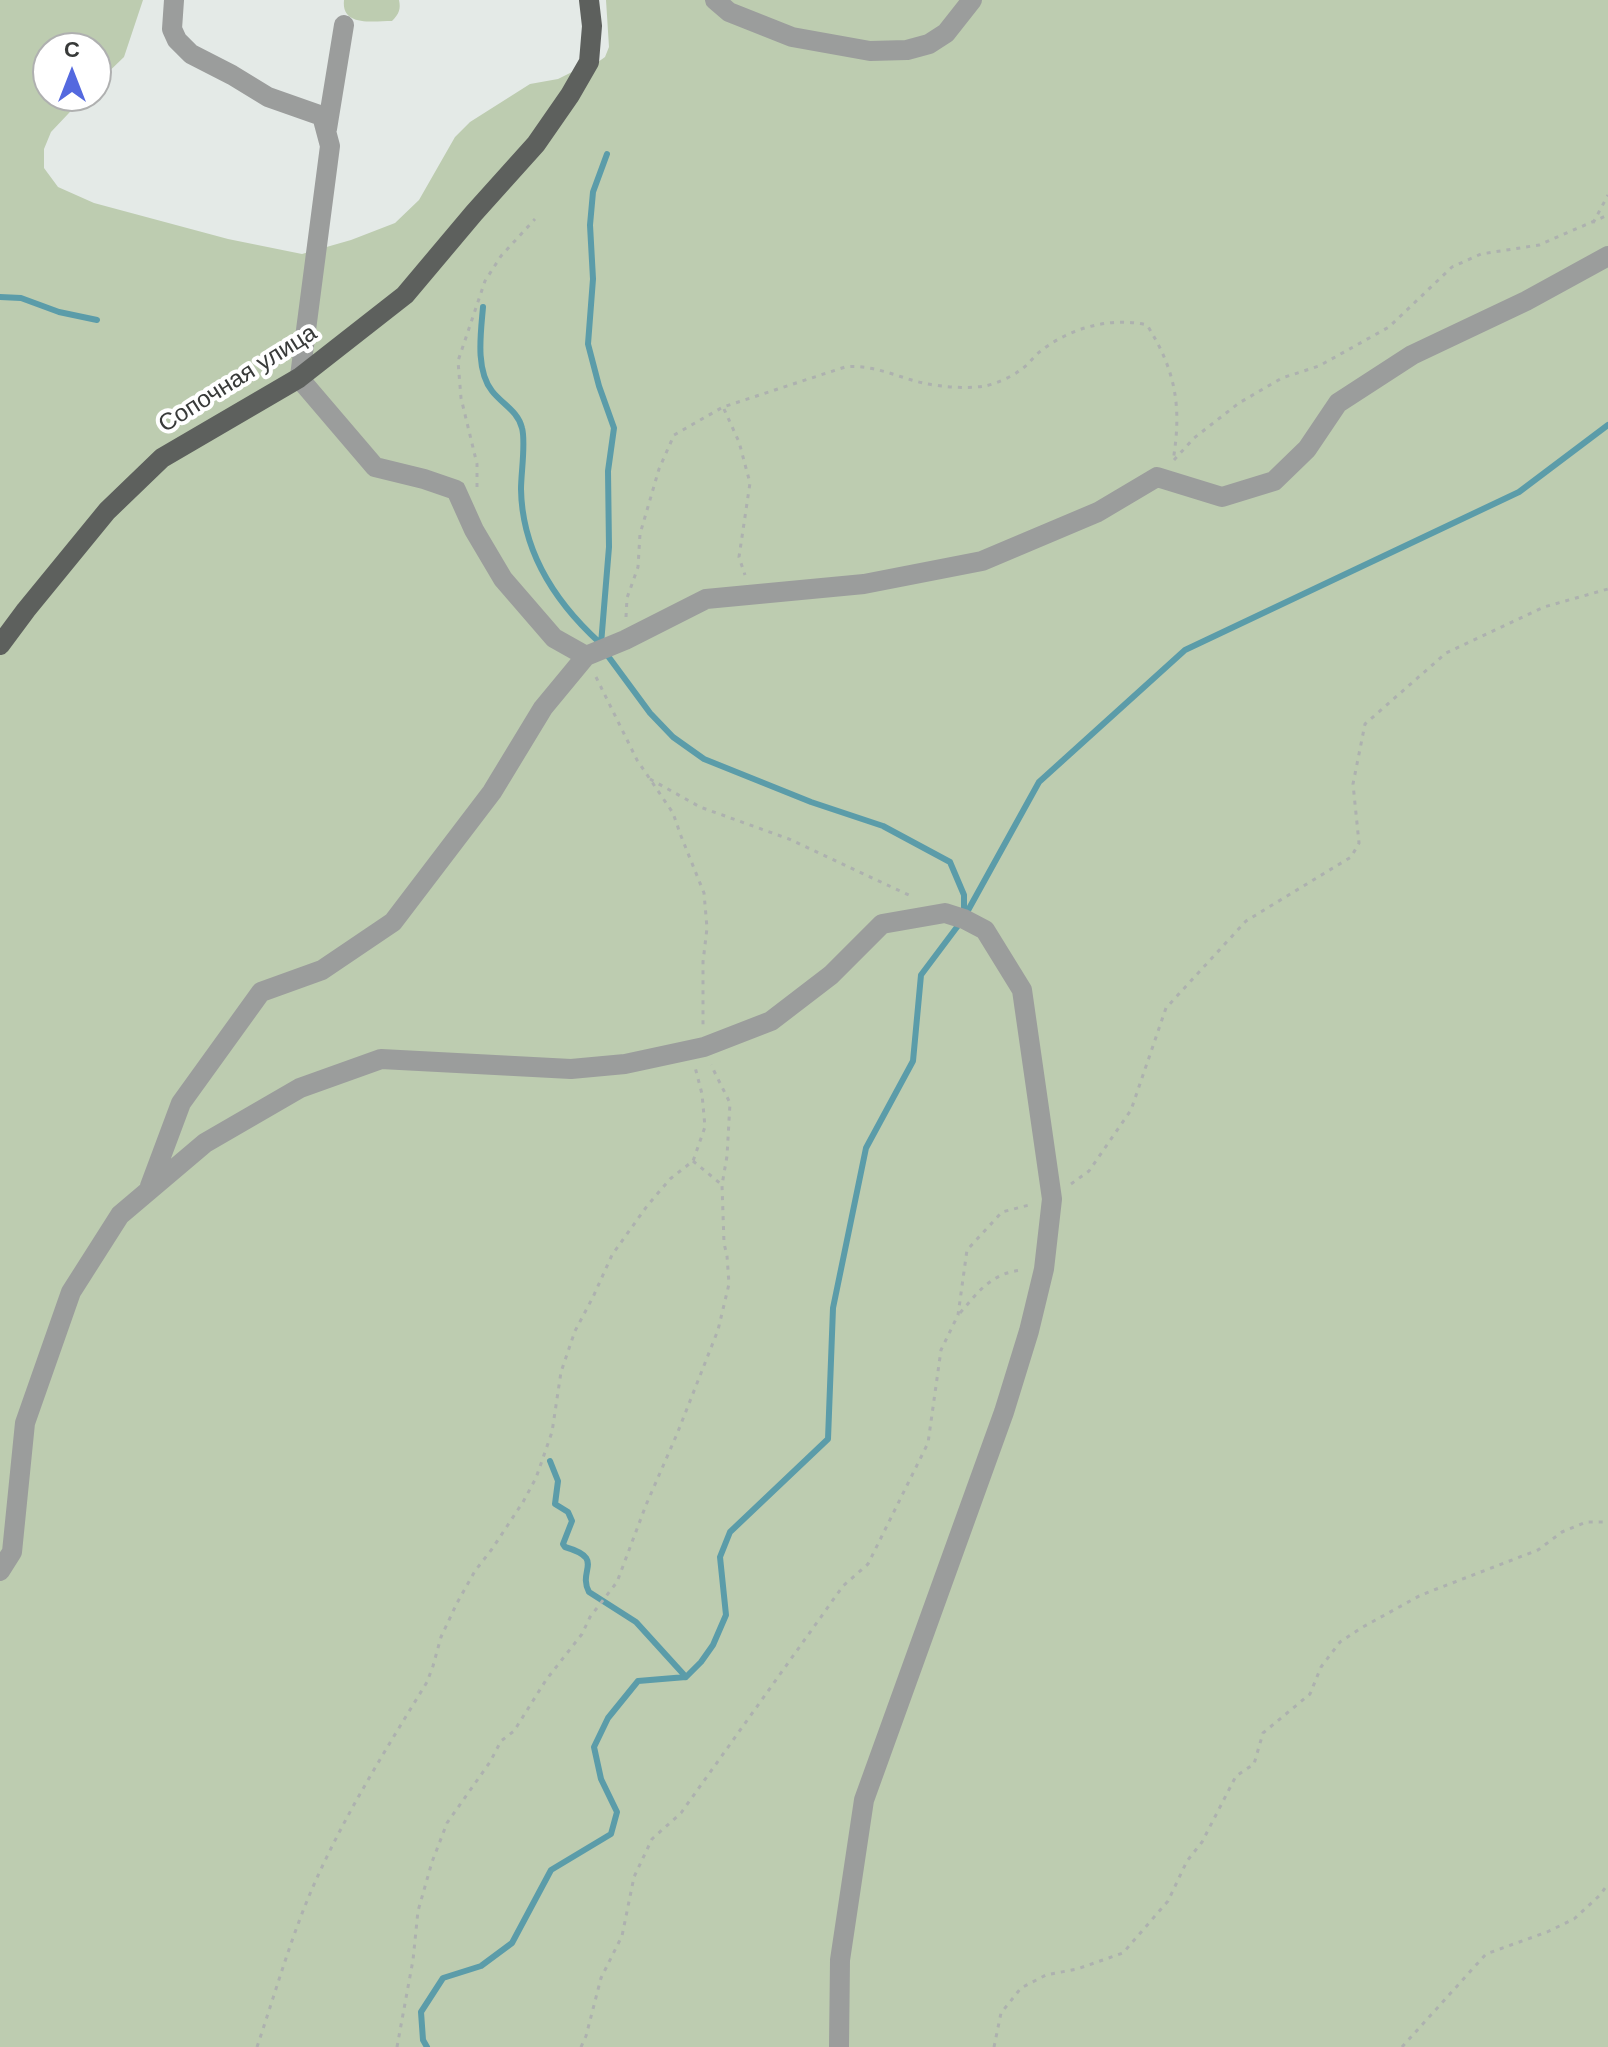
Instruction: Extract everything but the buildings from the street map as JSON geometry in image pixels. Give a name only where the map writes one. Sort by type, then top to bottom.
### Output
[{"type":"main road","name":"Сопочная улица","points":[[0,645],[107,511],[162,458],[300,377],[405,295],[536,144],[570,95],[589,62],[592,26],[589,0]]},
{"type":"street","points":[[174,0],[172,29],[177,40],[191,54],[268,97],[322,116],[327,129],[330,146],[300,377],[375,467],[456,490],[474,530],[503,579],[554,638],[586,656]]},
{"type":"street","points":[[715,0],[729,12],[792,37],[870,51],[907,50],[929,44],[946,33],[972,0]]},
{"type":"street","points":[[327,129],[344,25]]},
{"type":"street","points":[[148,1190],[181,1103],[261,992],[322,970],[393,922],[492,792],[543,708],[586,656],[706,599],[864,584],[982,561],[1098,512],[1157,477],[1222,497],[1274,481],[1307,449],[1338,403],[1412,355],[1526,301],[1608,256]]},
{"type":"street","points":[[0,1571],[12,1552],[25,1423],[71,1292],[120,1215],[205,1143],[300,1088],[381,1059],[571,1069],[625,1064],[697,1049],[771,1021],[831,975],[882,924],[945,913],[985,930],[1022,990],[1052,1199],[1044,1269],[1004,1412],[864,1800],[840,1960],[839,2047]]},
{"type":"path","points":[[1593,223],[1608,195]]},
{"type":"path","points":[[625,640],[627,598],[638,567],[640,534],[659,469],[674,435],[723,407],[845,367],[857,366],[924,383],[957,387],[988,386],[1020,371],[1039,352],[1066,335],[1103,323],[1132,321],[1147,325],[1162,349],[1177,398],[1178,432],[1173,461],[1194,438],[1239,403],[1282,378],[1319,366],[1389,327],[1452,267],[1481,254],[1539,245],[1608,215]]},
{"type":"path","points":[[477,493],[477,464],[461,398],[458,361],[485,281],[501,256],[535,219]]},
{"type":"path","points":[[723,407],[739,442],[750,483],[739,557],[751,594]]},
{"type":"path","points":[[257,2047],[316,1880],[369,1778],[427,1682],[441,1637],[457,1603],[536,1478],[552,1432],[561,1372],[575,1331],[612,1255],[670,1179],[693,1161],[705,1127],[697,1049],[707,928],[704,893],[673,813],[637,760],[586,656]]},
{"type":"path","points":[[650,778],[700,807],[789,839],[945,913]]},
{"type":"path","points":[[397,2047],[413,1960],[418,1911],[447,1823],[501,1741],[514,1731],[546,1680],[617,1582],[718,1330],[729,1284],[722,1185],[730,1103],[697,1049]]},
{"type":"path","points":[[693,1161],[722,1185]]},
{"type":"path","points":[[958,1315],[988,1281],[1015,1271],[1044,1269]]},
{"type":"path","points":[[994,2047],[1001,2013],[1021,1988],[1046,1975],[1077,1969],[1123,1953],[1168,1901],[1187,1861],[1202,1842],[1236,1776],[1254,1764],[1263,1733],[1310,1694],[1321,1667],[1340,1642],[1421,1595],[1538,1550],[1562,1532],[1586,1522],[1608,1522]]},
{"type":"path","points":[[1402,2047],[1486,1954],[1574,1919],[1608,1884]]},
{"type":"green space","points":[[0,0],[143,0],[124,57],[112,69],[112,32],[32,32],[32,112],[70,112],[51,132],[44,149],[44,168],[58,187],[94,203],[228,239],[302,254],[395,223],[419,200],[455,137],[470,122],[530,84],[558,79],[605,57],[609,47],[606,0],[1608,0],[1608,2047],[0,2047]]},
{"type":"green space","points":[[344,0],[399,0],[400,9],[392,21],[360,21],[348,15]]},
{"type":"waterway","points":[[601,644],[609,547],[608,471],[614,428],[588,344],[593,279],[590,225],[593,192],[607,154]]},
{"type":"waterway","points":[[0,297],[21,298],[59,312],[97,320]]},
{"type":"waterway","points":[[483,307],[480,350],[483,372],[492,391],[513,412],[522,428],[521,489],[527,534],[555,593],[600,643]]},
{"type":"waterway","points":[[966,914],[1039,782],[1185,650],[1519,492],[1608,425]]},
{"type":"waterway","points":[[605,652],[650,713],[673,737],[704,759],[811,802],[883,826],[950,862],[964,895],[964,913]]},
{"type":"waterway","points":[[427,2047],[423,2040],[421,2012],[443,1978],[481,1966],[512,1943],[551,1870],[611,1834],[617,1812],[601,1779],[594,1747],[608,1718],[638,1681],[686,1677],[701,1662],[713,1645],[726,1615],[720,1557],[730,1532],[828,1439],[833,1308],[866,1148],[913,1061],[921,975],[960,923]]},
{"type":"waterway","points":[[550,1461],[558,1481],[555,1504],[568,1512],[572,1521],[563,1544],[587,1561],[586,1584],[589,1592],[636,1622],[686,1677]]}]
